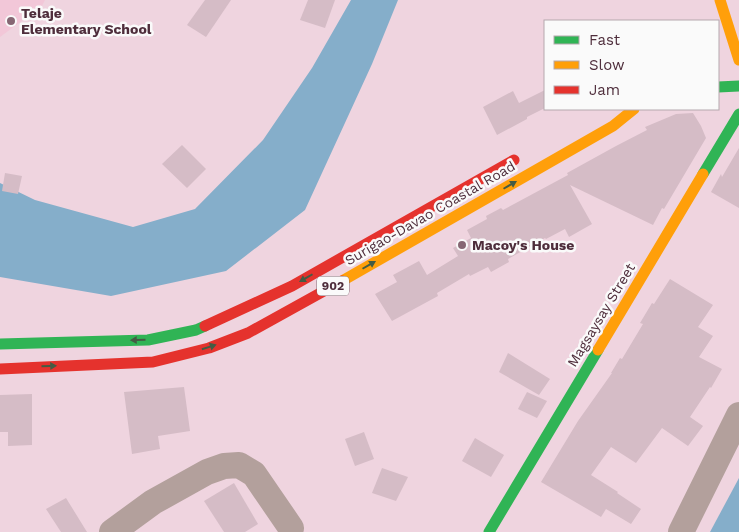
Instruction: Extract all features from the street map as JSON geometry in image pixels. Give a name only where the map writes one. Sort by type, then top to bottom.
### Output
[{"type":"main road","points":[[720,0],[739,60]]},
{"type":"main road","points":[[719,87],[739,86]]},
{"type":"main road","name":"Surigao-Davao Coastal Road","points":[[0,368],[152,362],[209,348],[248,333],[613,126],[623,120],[633,110]]},
{"type":"main road","name":"Magsaysay Street","points":[[489,532],[739,114]]},
{"type":"main road","name":"Surigao-Davao Coastal Road","points":[[0,344],[148,340],[196,330],[292,286],[523,156]]},
{"type":"main road","points":[[264,300],[273,320]]},
{"type":"street","points":[[681,532],[739,415]]},
{"type":"street","points":[[112,532],[153,502],[207,472],[224,466],[239,465],[254,474],[291,528]]},
{"type":"shaded area","name":"Telaje Elementary School","points":[[0,0],[45,0],[42,6],[0,37]]},
{"type":"water","points":[[351,0],[398,0],[372,64],[305,210],[226,271],[111,296],[0,277],[0,183],[35,200],[133,227],[195,209],[263,140],[312,68]]},
{"type":"water","points":[[739,478],[739,532],[710,532]]},
{"type":"building","points":[[205,0],[231,0],[206,37],[187,25]]},
{"type":"building","points":[[308,0],[335,0],[325,28],[300,20]]},
{"type":"building","points":[[544,90],[544,108],[497,135],[483,107],[513,91],[519,103]]},
{"type":"building","points":[[693,113],[706,138],[653,225],[570,185],[592,224],[569,237],[565,229],[508,259],[509,262],[491,272],[488,267],[470,276],[469,274],[437,293],[438,296],[392,321],[375,294],[397,282],[393,275],[419,261],[427,275],[458,256],[453,248],[471,238],[467,230],[487,219],[486,216],[501,208],[503,210],[568,175],[567,173],[647,130],[645,127],[676,114]]},
{"type":"building","points":[[182,145],[206,169],[187,188],[162,164]]},
{"type":"building","points":[[739,148],[739,208],[711,192]]},
{"type":"building","points":[[5,173],[22,176],[18,194],[2,191]]},
{"type":"building","points":[[670,279],[713,305],[698,327],[713,336],[699,357],[722,369],[690,417],[703,426],[688,446],[662,428],[636,463],[611,447],[591,475],[641,509],[631,524],[606,509],[601,517],[541,482],[578,421],[612,373],[620,358],[622,359],[643,324],[640,323],[652,303],[654,304]]},
{"type":"building","points":[[508,353],[550,379],[539,395],[499,372]]},
{"type":"building","points":[[184,387],[190,431],[158,436],[160,449],[132,454],[124,392]]},
{"type":"building","points":[[527,392],[547,401],[537,418],[518,409]]},
{"type":"building","points":[[32,394],[32,445],[8,446],[8,432],[0,432],[0,395]]},
{"type":"building","points":[[364,432],[374,459],[355,466],[345,439]]},
{"type":"building","points":[[475,438],[504,455],[491,477],[462,461]]},
{"type":"building","points":[[382,468],[408,477],[396,501],[372,493]]},
{"type":"building","points":[[234,483],[258,524],[245,532],[224,532],[204,501]]},
{"type":"building","points":[[66,498],[87,532],[61,532],[46,509]]},
{"type":"traffic: fast","points":[[719,87],[739,86]]},
{"type":"traffic: fast","points":[[703,174],[739,114]]},
{"type":"traffic: fast","points":[[0,344],[148,340],[196,330],[205,326]]},
{"type":"traffic: fast","points":[[489,532],[598,350]]},
{"type":"traffic: slow","points":[[720,0],[739,60]]},
{"type":"traffic: slow","points":[[342,281],[613,126],[633,110]]},
{"type":"traffic: slow","points":[[598,350],[703,174]]},
{"type":"traffic: jam","points":[[205,326],[292,286],[514,160]]},
{"type":"traffic: jam","points":[[0,369],[153,362],[209,348],[248,333],[342,281]]},
{"type":"place","name":"Telaje Elementary School","points":[[11,21]]},
{"type":"place","name":"Macoy's House","points":[[462,245]]}]
